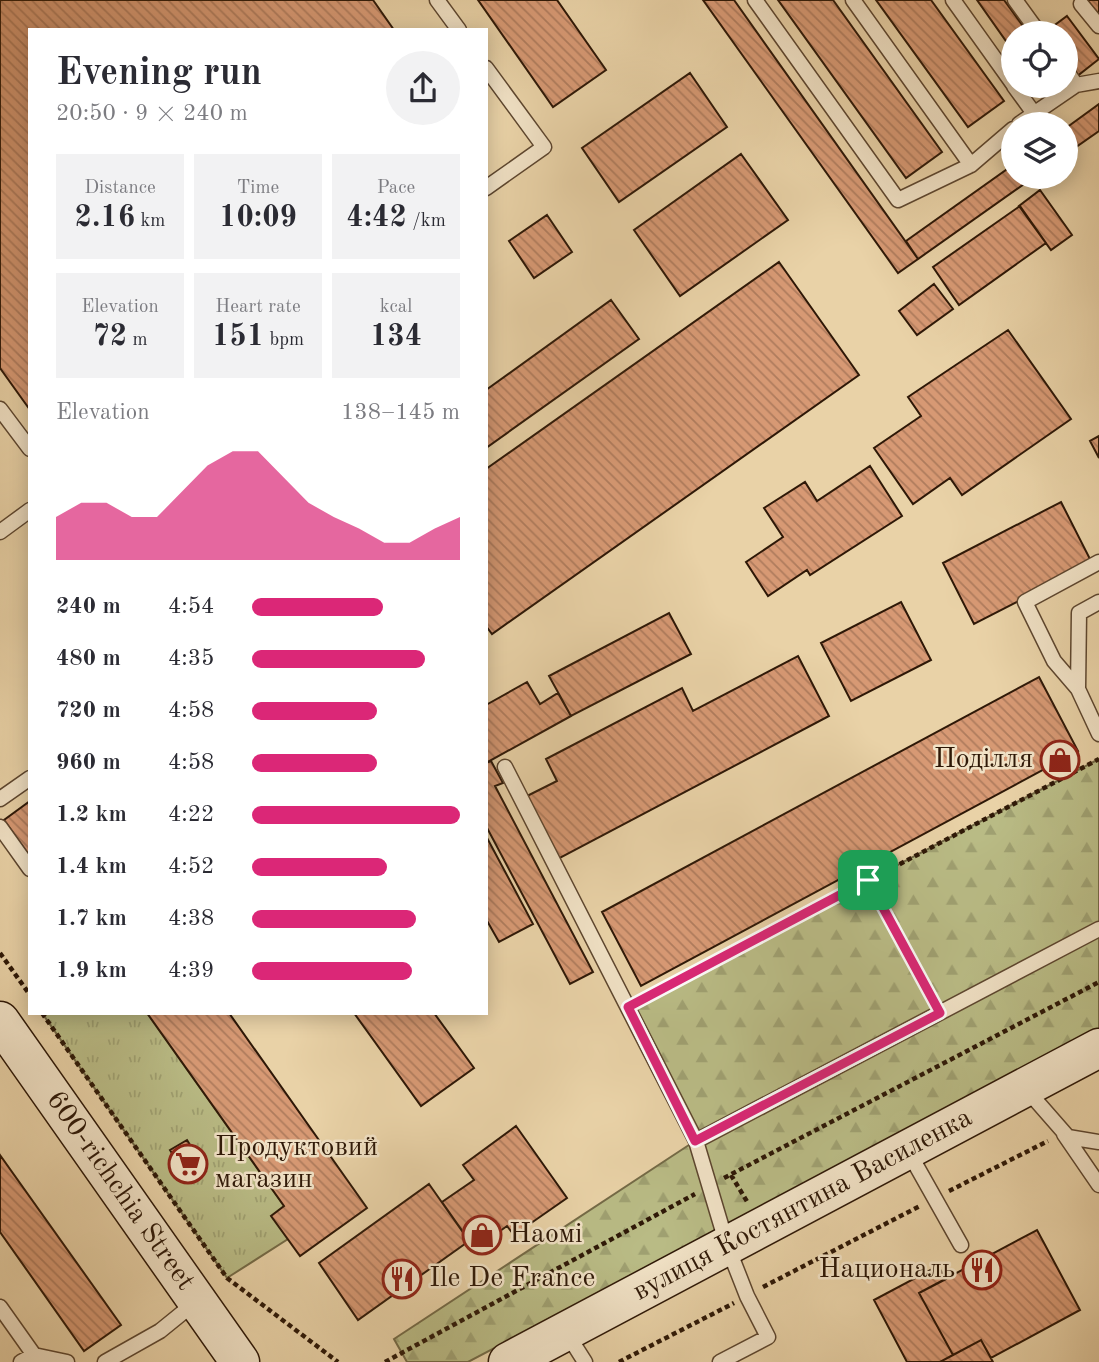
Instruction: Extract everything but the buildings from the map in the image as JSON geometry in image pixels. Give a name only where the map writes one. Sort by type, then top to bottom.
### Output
[{"type":"street","name":"600-richchia Street","points":[[0,1021],[240,1362]]},
{"type":"street","name":"вулиця Костянтина Василенка","points":[[508,1362],[575,1346],[727,1245],[1099,1048]]},
{"type":"lane","points":[[437,0],[458,28]]},
{"type":"lane","points":[[755,0],[898,200],[971,165],[1001,139]]},
{"type":"lane","points":[[853,0],[971,165]]},
{"type":"lane","points":[[953,0],[1001,67]]},
{"type":"lane","points":[[1015,0],[1030,21]]},
{"type":"lane","points":[[1081,4],[1099,26]]},
{"type":"lane","points":[[488,71],[544,147],[488,187]]},
{"type":"lane","points":[[1078,85],[1099,82]]},
{"type":"lane","points":[[1023,98],[1033,112],[1055,98]]},
{"type":"lane","points":[[0,409],[28,446]]},
{"type":"lane","points":[[0,532],[28,511]]},
{"type":"lane","points":[[1099,562],[1025,602],[1054,661],[1078,689],[1099,734]]},
{"type":"lane","points":[[1078,689],[1079,612],[1099,602]]},
{"type":"lane","points":[[505,766],[695,1141],[727,1245],[747,1296],[768,1337],[720,1362]]},
{"type":"lane","points":[[0,799],[28,779]]},
{"type":"lane","points":[[0,827],[28,866]]},
{"type":"lane","points":[[695,1141],[1099,929]]},
{"type":"lane","points":[[1025,1088],[1063,1133],[1099,1185]]},
{"type":"lane","points":[[1063,1133],[1068,1137],[1099,1142]]},
{"type":"lane","points":[[908,1150],[961,1245]]},
{"type":"lane","points":[[105,1362],[160,1331],[198,1300]]},
{"type":"lane","points":[[0,1307],[28,1358],[68,1362]]},
{"type":"path","points":[[628,1007],[1099,759]]},
{"type":"path","points":[[868,880],[940,1013]]},
{"type":"path","points":[[0,953],[28,992]]},
{"type":"path","points":[[385,1362],[709,1186],[1099,982]]},
{"type":"path","points":[[43,1015],[227,1278],[338,1362]]},
{"type":"path","points":[[732,1175],[754,1213]]},
{"type":"path","points":[[619,1362],[789,1272]]},
{"type":"green space","points":[[1099,759],[1099,1030],[468,1362],[407,1362],[394,1339],[695,1141],[628,1007]]},
{"type":"green space","points":[[43,1015],[148,1015],[284,1206],[288,1239],[227,1278]]},
{"type":"place","name":"Поділля","points":[[1060,760]]},
{"type":"place","name":"Продуктовий магазин","points":[[188,1164]]},
{"type":"place","name":"Наомі","points":[[482,1235]]},
{"type":"place","name":"Националь","points":[[982,1270]]},
{"type":"place","name":"Ile De France","points":[[402,1279]]},
{"type":"route","points":[[868,880],[940,1013],[695,1141],[628,1007],[868,880]]}]
